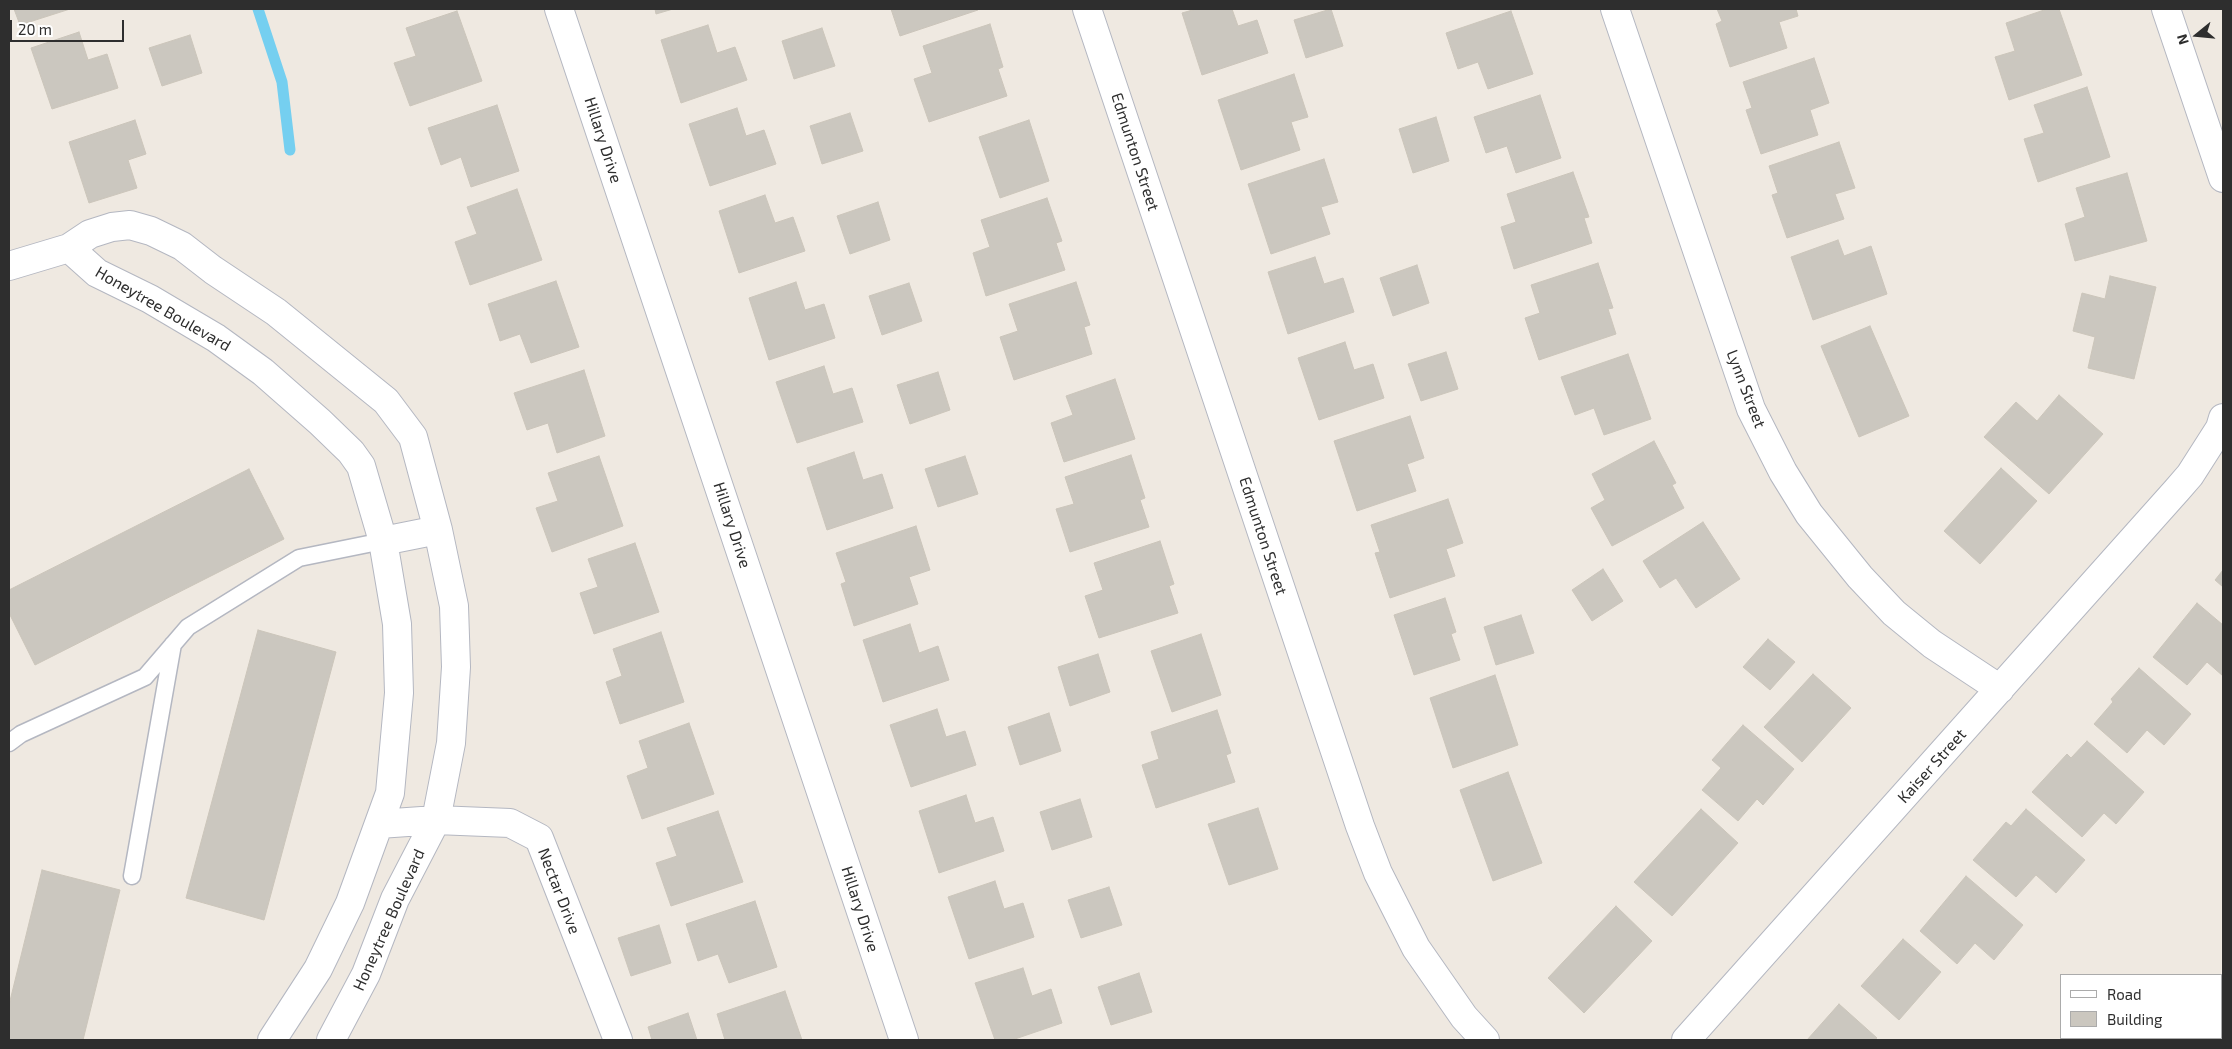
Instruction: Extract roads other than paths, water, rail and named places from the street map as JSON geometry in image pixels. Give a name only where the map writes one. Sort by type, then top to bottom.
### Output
[{"type":"street","name":"Hillary Drive","points":[[559,9],[904,1040]]},
{"type":"street","name":"Edmunton Street","points":[[1088,9],[1363,834],[1378,873],[1416,948],[1464,1017],[1485,1040]]},
{"type":"street","name":"Lynn Street","points":[[1615,9],[1751,409],[1783,472],[1809,514],[1854,570],[1894,612],[1932,644],[2000,689]]},
{"type":"street","points":[[2166,9],[2223,178]]},
{"type":"street","name":"Honeytree Boulevard","points":[[272,1040],[318,969],[350,903],[390,793],[399,693],[397,624],[383,541],[361,466],[351,452],[320,422],[263,372],[216,338],[150,299],[97,273],[69,248],[90,234],[112,227],[130,225],[151,231],[182,246],[213,270],[276,312],[386,401],[413,437],[438,530],[454,606],[456,667],[451,743],[436,820],[395,898],[366,974],[331,1040]]},
{"type":"street","points":[[9,266],[69,248]]},
{"type":"street","name":"Kaiser Street","points":[[1686,1040],[2190,475],[2220,428],[2223,418]]},
{"type":"street","points":[[383,541],[438,530]]},
{"type":"street","name":"Nectar Drive","points":[[379,824],[436,820],[510,823],[538,838],[618,1040]]},
{"type":"lane","points":[[9,742],[21,734],[146,677],[188,627],[299,558],[383,541]]},
{"type":"lane","points":[[132,876],[173,644]]},
{"type":"waterway","points":[[258,9],[282,82],[290,150]]}]
